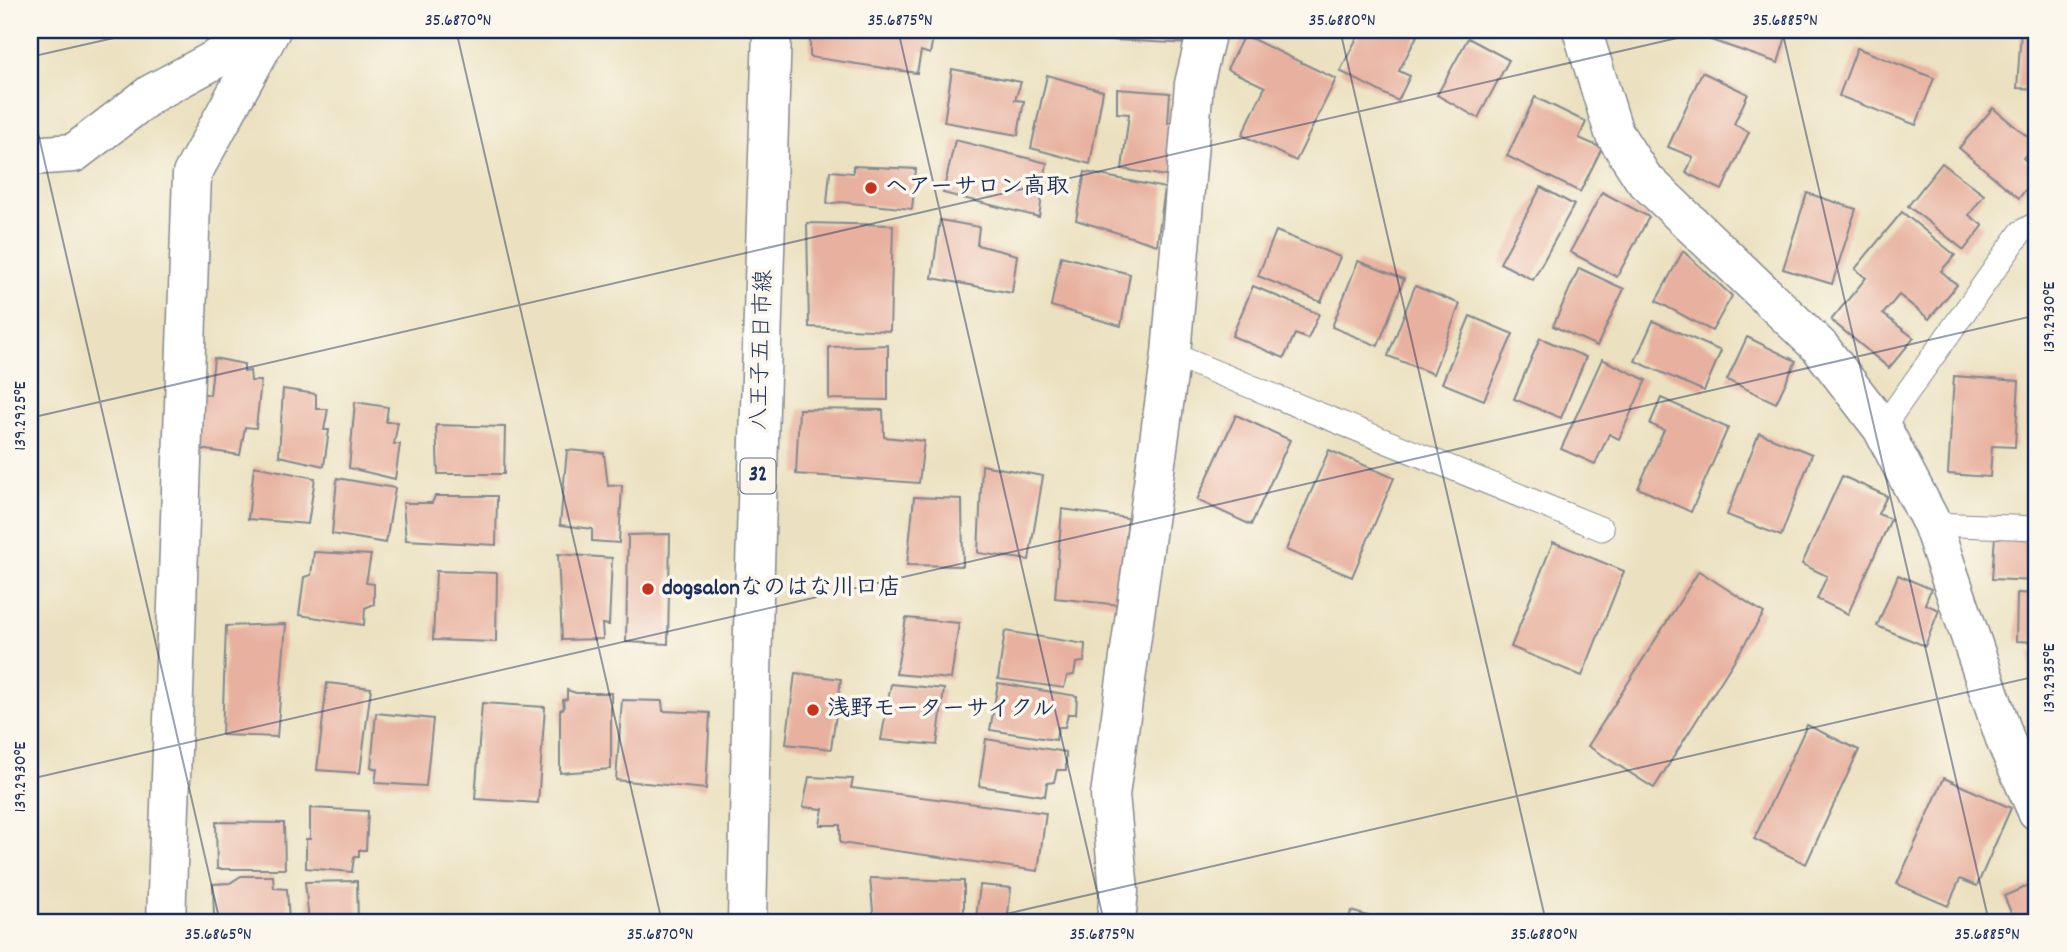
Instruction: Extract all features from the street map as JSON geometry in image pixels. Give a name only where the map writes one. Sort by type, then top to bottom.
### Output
[{"type":"street","points":[[30,156],[74,153],[151,94],[270,30]]},
{"type":"street","points":[[166,922],[192,174],[270,30]]},
{"type":"street","name":"八王子五日市線","points":[[747,922],[753,629],[772,30]]},
{"type":"street","points":[[1116,922],[1119,891],[1110,796],[1171,354],[1194,84],[1207,30]]},
{"type":"street","points":[[1582,30],[1614,133],[1643,178],[1821,347],[1882,428],[1932,524],[2006,742],[2037,811]]},
{"type":"lane","points":[[1882,428],[2021,232],[2037,223]]},
{"type":"lane","points":[[1171,354],[1602,529]]},
{"type":"lane","points":[[1932,524],[2037,528]]},
{"type":"building","points":[[810,30],[934,32],[930,54],[921,51],[917,73],[810,57]]},
{"type":"building","points":[[1111,30],[1193,30],[1193,44],[1113,40]]},
{"type":"building","points":[[1361,30],[1420,30],[1399,71],[1410,76],[1398,101],[1340,71]]},
{"type":"building","points":[[1714,30],[1788,30],[1778,63],[1711,40]]},
{"type":"building","points":[[2021,30],[2037,30],[2037,89],[2017,88]]},
{"type":"building","points":[[1244,35],[1336,79],[1296,161],[1242,135],[1265,87],[1227,69]]},
{"type":"building","points":[[1468,38],[1509,60],[1478,118],[1437,95]]},
{"type":"building","points":[[1857,48],[1934,78],[1916,125],[1839,96]]},
{"type":"building","points":[[952,69],[1021,82],[1015,100],[1024,101],[1018,135],[944,122]]},
{"type":"building","points":[[1702,72],[1748,94],[1734,124],[1749,132],[1722,190],[1686,173],[1693,157],[1668,147]]},
{"type":"building","points":[[1047,75],[1103,91],[1090,164],[1031,148]]},
{"type":"building","points":[[1117,89],[1170,93],[1168,123],[1178,120],[1172,177],[1122,169],[1129,114],[1117,113]]},
{"type":"building","points":[[1535,97],[1586,122],[1579,138],[1602,148],[1580,192],[1507,156]]},
{"type":"building","points":[[1993,108],[2035,143],[2023,158],[2037,171],[2037,175],[2019,198],[1959,148]]},
{"type":"building","points":[[955,140],[1047,163],[1039,217],[943,193]]},
{"type":"building","points":[[1942,163],[1984,195],[1969,215],[1983,226],[1964,250],[1908,206]]},
{"type":"building","name":"ヘアーサロン高取","points":[[853,166],[916,169],[912,209],[840,202],[827,204],[830,171],[853,173]]},
{"type":"building","points":[[1085,172],[1165,188],[1157,245],[1076,220]]},
{"type":"building","points":[[1541,187],[1574,205],[1533,280],[1500,263]]},
{"type":"building","points":[[1602,192],[1649,217],[1617,277],[1570,252]]},
{"type":"building","points":[[1807,193],[1856,209],[1832,284],[1783,269]]},
{"type":"building","points":[[1902,212],[1955,255],[1941,271],[1957,285],[1929,319],[1899,295],[1883,314],[1914,338],[1889,368],[1831,320],[1866,278],[1855,269]]},
{"type":"building","points":[[940,220],[979,227],[977,245],[1017,255],[1012,293],[932,278]]},
{"type":"building","points":[[807,223],[893,225],[890,331],[809,327]]},
{"type":"building","points":[[1276,231],[1340,257],[1321,302],[1258,276]]},
{"type":"building","points":[[1683,251],[1732,296],[1712,331],[1656,301]]},
{"type":"building","points":[[1061,256],[1130,274],[1121,326],[1051,306]]},
{"type":"building","points":[[1358,261],[1404,279],[1378,346],[1332,327]]},
{"type":"building","points":[[1579,268],[1624,289],[1597,346],[1553,326]]},
{"type":"building","points":[[1253,286],[1319,314],[1308,339],[1295,334],[1284,358],[1232,336]]},
{"type":"building","points":[[1415,286],[1460,304],[1433,374],[1388,356]]},
{"type":"building","points":[[1470,316],[1513,334],[1484,400],[1442,383]]},
{"type":"building","points":[[1653,321],[1721,351],[1704,391],[1635,361]]},
{"type":"building","points":[[1747,337],[1796,361],[1776,403],[1727,380]]},
{"type":"building","points":[[1540,338],[1586,357],[1561,418],[1514,399]]},
{"type":"building","points":[[888,345],[888,400],[829,399],[829,347]]},
{"type":"building","points":[[214,358],[244,364],[244,372],[250,371],[251,381],[261,381],[256,428],[245,427],[240,455],[192,448],[202,393],[210,395]]},
{"type":"building","points":[[1602,359],[1646,380],[1619,439],[1609,434],[1595,464],[1561,449]]},
{"type":"building","points":[[1954,376],[2019,381],[2015,447],[1992,446],[1990,477],[1948,474]]},
{"type":"building","points":[[283,389],[316,394],[316,409],[328,409],[324,430],[329,430],[324,466],[279,456]]},
{"type":"building","points":[[1661,398],[1728,428],[1691,512],[1638,488],[1664,430],[1650,424]]},
{"type":"building","points":[[355,402],[388,407],[386,422],[398,422],[394,444],[400,444],[395,479],[349,468]]},
{"type":"building","points":[[799,409],[883,410],[884,437],[924,441],[919,483],[796,474]]},
{"type":"building","points":[[1236,415],[1290,440],[1251,525],[1197,500]]},
{"type":"building","points":[[436,425],[505,427],[504,474],[438,474]]},
{"type":"building","points":[[1759,433],[1812,454],[1781,536],[1727,515]]},
{"type":"building","points":[[567,450],[604,453],[608,486],[622,485],[619,543],[592,541],[592,529],[560,525]]},
{"type":"building","points":[[1329,450],[1394,478],[1352,577],[1286,550]]},
{"type":"building","points":[[982,465],[1043,476],[1029,560],[978,553]]},
{"type":"building","points":[[254,466],[315,478],[308,524],[248,519]]},
{"type":"building","points":[[1842,476],[1887,496],[1878,514],[1891,519],[1848,614],[1817,599],[1827,576],[1802,564]]},
{"type":"building","points":[[337,478],[395,488],[386,543],[332,534]]},
{"type":"building","points":[[435,496],[497,496],[496,545],[406,540],[403,503],[432,503]]},
{"type":"building","points":[[914,497],[962,499],[963,566],[907,565]]},
{"type":"building","points":[[1062,509],[1128,518],[1120,605],[1055,598]]},
{"type":"building","name":"dogsalonなのはな川口店","points":[[670,534],[668,644],[626,642],[628,535]]},
{"type":"building","points":[[1995,535],[2037,538],[2037,581],[1992,579]]},
{"type":"building","points":[[1553,542],[1624,571],[1582,676],[1511,647]]},
{"type":"building","points":[[314,552],[371,555],[366,583],[374,584],[374,604],[365,608],[364,625],[299,615],[304,577],[311,575]]},
{"type":"building","points":[[558,554],[612,558],[609,625],[602,624],[603,639],[562,640]]},
{"type":"building","points":[[436,571],[497,573],[496,642],[433,640]]},
{"type":"building","points":[[1699,571],[1764,613],[1654,788],[1588,746]]},
{"type":"building","points":[[1898,575],[1931,589],[1925,604],[1939,610],[1925,646],[1877,626]]},
{"type":"building","points":[[2017,593],[2037,594],[2037,642],[2016,641]]},
{"type":"building","points":[[906,618],[959,623],[951,679],[896,674]]},
{"type":"building","points":[[286,624],[277,737],[222,735],[226,626]]},
{"type":"building","points":[[1005,631],[1085,644],[1084,662],[1076,663],[1074,675],[1067,676],[1064,688],[998,679]]},
{"type":"building","points":[[2030,652],[2037,652],[2037,718],[2031,718]]},
{"type":"building","points":[[795,673],[841,679],[831,749],[786,744]]},
{"type":"building","points":[[327,683],[371,688],[360,773],[317,770]]},
{"type":"building","points":[[998,683],[1077,696],[1076,714],[1068,714],[1065,727],[1058,727],[1056,740],[990,730]]},
{"type":"building","points":[[891,684],[944,689],[937,745],[881,740]]},
{"type":"building","points":[[567,690],[576,693],[611,693],[611,769],[560,773],[560,710],[564,708],[563,700],[567,699]]},
{"type":"building","points":[[622,700],[662,701],[663,711],[710,713],[706,789],[616,780]]},
{"type":"building","points":[[482,703],[545,707],[538,803],[475,799]]},
{"type":"building","points":[[376,713],[433,719],[426,786],[375,783],[377,769],[371,767]]},
{"type":"building","points":[[1807,725],[1859,750],[1806,864],[1754,839]]},
{"type":"building","points":[[986,739],[1066,752],[1066,770],[1057,770],[1054,782],[1047,783],[1045,796],[979,786]]},
{"type":"building","points":[[809,777],[853,779],[851,788],[1046,813],[1038,871],[840,843],[840,825],[820,825],[823,809],[803,807]]},
{"type":"building","points":[[1944,778],[2011,808],[1977,886],[1960,879],[1948,906],[1897,884]]},
{"type":"building","points":[[310,808],[368,811],[366,850],[359,850],[359,857],[354,857],[352,872],[306,868]]},
{"type":"building","points":[[216,822],[284,823],[285,869],[217,869]]},
{"type":"building","points":[[241,876],[273,876],[274,888],[287,889],[289,922],[241,922],[240,918],[214,917],[213,884],[230,883]]},
{"type":"building","points":[[870,878],[964,881],[964,922],[874,922]]},
{"type":"building","points":[[357,881],[358,922],[309,922],[305,882]]},
{"type":"building","points":[[2037,882],[2037,922],[2015,922],[2004,896]]},
{"type":"building","points":[[980,885],[1011,888],[1007,922],[985,922],[976,919]]},
{"type":"building","points":[[1351,911],[1387,922],[1348,922]]},
{"type":"place","name":"ヘアーサロン高取","points":[[871,188]]},
{"type":"place","name":"dogsalonなのはな川口店","points":[[648,589]]},
{"type":"place","name":"浅野モーターサイクル","points":[[813,710]]}]
